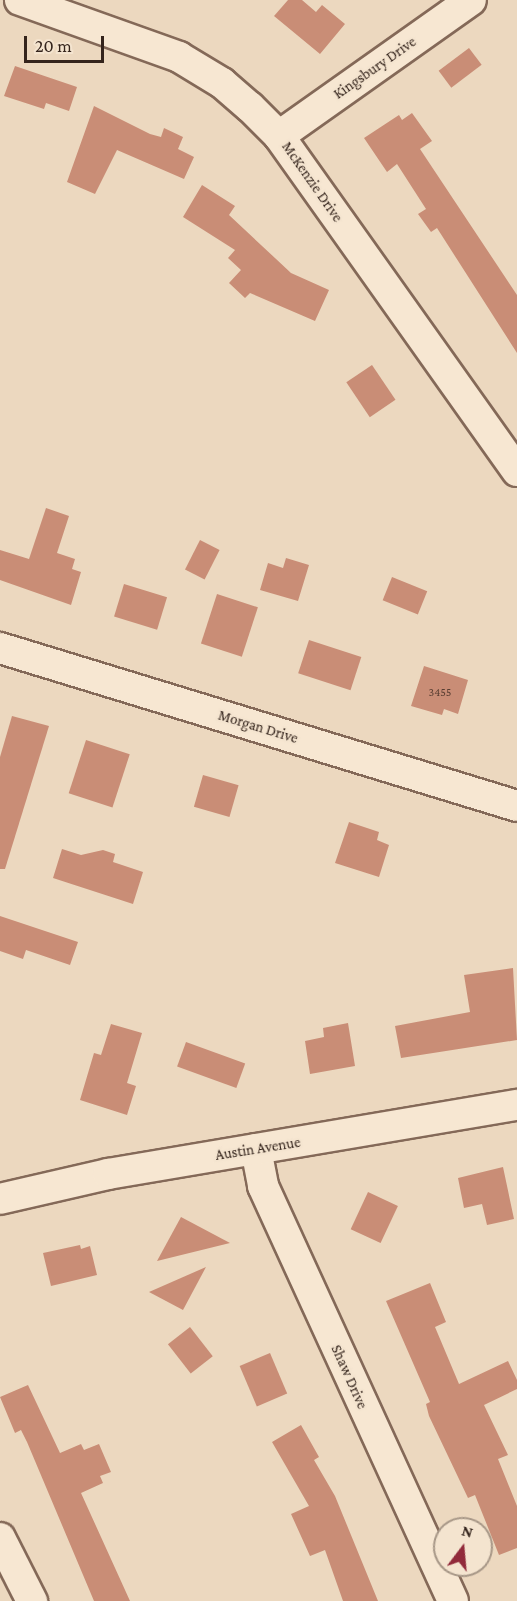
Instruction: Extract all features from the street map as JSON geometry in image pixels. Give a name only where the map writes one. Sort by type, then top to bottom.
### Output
[{"type":"street","name":"McKenzie Drive","points":[[20,0],[179,57],[222,83],[279,136],[517,471]]},
{"type":"street","name":"Kingsbury Drive","points":[[279,136],[471,0]]},
{"type":"street","name":"Morgan Drive","points":[[0,648],[517,806]]},
{"type":"street","name":"Austin Avenue","points":[[0,1199],[108,1174],[517,1105]]},
{"type":"street","name":"Shaw Drive","points":[[256,1149],[263,1186],[453,1601]]},
{"type":"street","points":[[0,1538],[32,1601]]},
{"type":"building","points":[[288,0],[302,0],[316,12],[322,5],[345,24],[320,54],[274,16]]},
{"type":"building","points":[[469,48],[482,65],[451,88],[439,71]]},
{"type":"building","points":[[15,66],[77,87],[69,111],[46,103],[44,109],[4,96]]},
{"type":"building","points":[[94,106],[150,134],[161,137],[164,128],[183,137],[178,149],[194,157],[184,179],[117,150],[95,194],[67,182]]},
{"type":"building","points":[[412,113],[432,141],[420,149],[517,295],[517,353],[437,228],[431,232],[418,214],[426,209],[397,164],[387,172],[364,138],[399,115],[402,120]]},
{"type":"building","points":[[202,185],[235,206],[229,215],[291,273],[329,290],[315,321],[250,293],[245,298],[229,283],[241,270],[228,258],[235,250],[183,217]]},
{"type":"building","points":[[372,365],[395,400],[370,417],[346,382]]},
{"type":"building","points":[[46,508],[69,516],[57,553],[75,559],[72,569],[81,572],[71,605],[0,580],[0,550],[29,559]]},
{"type":"building","points":[[200,540],[220,550],[205,579],[185,569]]},
{"type":"building","points":[[286,558],[309,565],[298,601],[260,590],[268,563],[283,568]]},
{"type":"building","points":[[392,577],[427,591],[418,614],[383,600]]},
{"type":"building","points":[[124,584],[167,597],[157,630],[114,617]]},
{"type":"building","points":[[217,594],[258,607],[242,657],[201,643]]},
{"type":"building","points":[[309,640],[361,657],[350,690],[298,673]]},
{"type":"building","points":[[424,666],[468,680],[458,714],[444,709],[442,715],[411,706]]},
{"type":"building","points":[[12,716],[49,726],[5,869],[0,869],[0,757]]},
{"type":"building","points":[[86,740],[130,754],[112,807],[69,793]]},
{"type":"building","points":[[203,775],[239,785],[229,817],[194,807]]},
{"type":"building","points":[[349,822],[379,832],[377,840],[389,845],[379,877],[335,863]]},
{"type":"building","points":[[62,849],[81,855],[103,850],[115,854],[113,862],[143,872],[133,904],[53,878]]},
{"type":"building","points":[[0,916],[78,942],[70,965],[26,950],[23,959],[0,951]]},
{"type":"building","points":[[513,968],[517,1040],[401,1058],[395,1026],[470,1012],[464,975]]},
{"type":"building","points":[[348,1023],[355,1066],[310,1074],[305,1041],[324,1037],[323,1028]]},
{"type":"building","points":[[111,1024],[142,1033],[127,1083],[136,1086],[127,1115],[80,1100],[94,1053],[101,1055]]},
{"type":"building","points":[[186,1042],[245,1064],[236,1088],[177,1066]]},
{"type":"building","points":[[503,1167],[514,1219],[487,1225],[482,1204],[464,1208],[458,1178]]},
{"type":"building","points":[[368,1192],[398,1206],[381,1243],[351,1229]]},
{"type":"building","points":[[181,1217],[230,1243],[157,1261]]},
{"type":"building","points":[[80,1245],[81,1249],[90,1246],[97,1275],[51,1286],[43,1253]]},
{"type":"building","points":[[206,1267],[183,1310],[149,1292]]},
{"type":"building","points":[[430,1283],[446,1322],[435,1327],[459,1384],[508,1361],[517,1380],[517,1389],[484,1405],[508,1455],[498,1459],[517,1506],[517,1548],[499,1555],[493,1540],[493,1517],[484,1517],[475,1495],[468,1498],[429,1416],[426,1404],[430,1402],[386,1301]]},
{"type":"building","points":[[190,1327],[213,1356],[191,1373],[168,1344]]},
{"type":"building","points":[[270,1353],[287,1394],[257,1406],[240,1366]]},
{"type":"building","points":[[28,1385],[60,1453],[81,1444],[84,1450],[99,1444],[111,1472],[100,1476],[103,1483],[81,1493],[130,1601],[94,1601],[27,1442],[21,1430],[15,1433],[0,1397]]},
{"type":"building","points":[[301,1425],[319,1457],[314,1460],[335,1496],[378,1601],[343,1601],[325,1550],[310,1556],[291,1514],[309,1506],[272,1442]]}]
